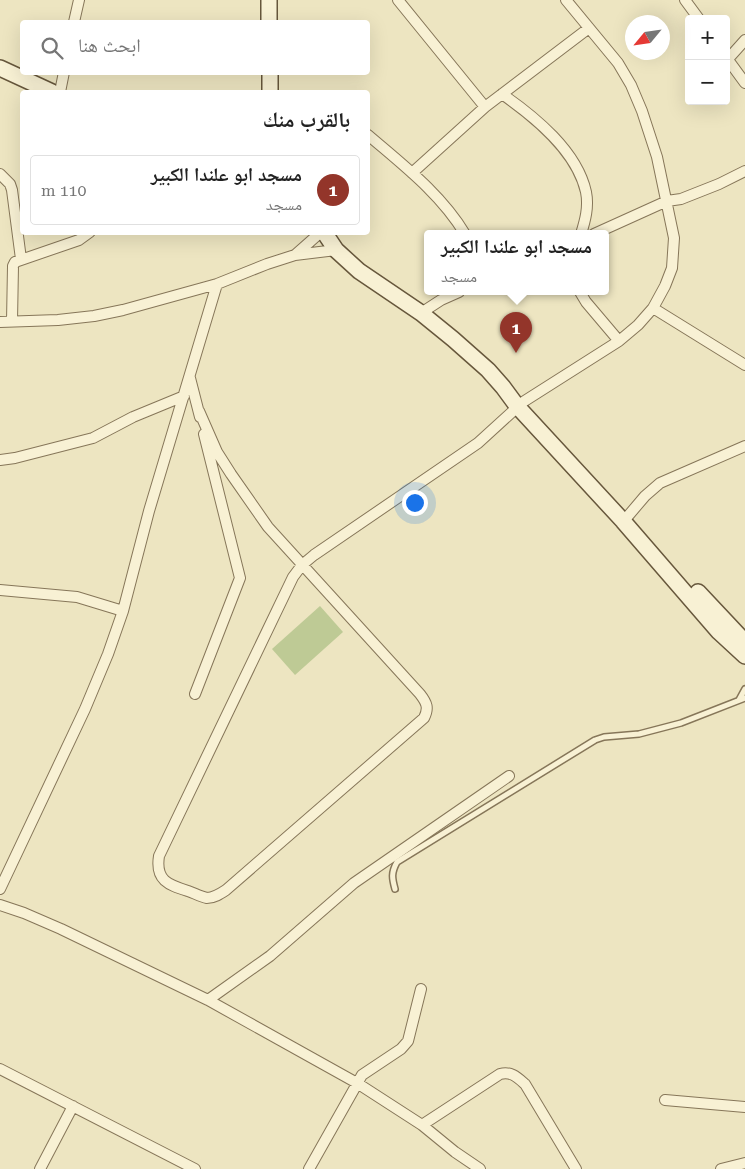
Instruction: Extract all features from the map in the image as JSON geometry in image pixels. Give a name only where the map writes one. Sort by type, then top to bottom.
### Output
[{"type":"street","points":[[74,20],[79,0]]},
{"type":"street","points":[[270,0],[270,20]]},
{"type":"street","points":[[398,0],[485,107]]},
{"type":"street","points":[[198,411],[217,452],[248,501],[268,527],[302,565],[420,694],[426,703],[428,711],[424,718],[226,890],[217,896],[207,898],[168,884],[160,871],[159,856],[293,577],[302,565],[322,549],[478,443],[520,404],[619,341],[638,325],[653,308],[665,286],[672,268],[674,238],[657,157],[642,111],[631,85],[618,63],[566,0]]},
{"type":"street","points":[[686,0],[696,15]]},
{"type":"street","points":[[412,173],[485,107],[589,28]]},
{"type":"street","points":[[730,55],[745,40]]},
{"type":"street","points":[[728,60],[745,83]]},
{"type":"street","points":[[0,68],[48,90]]},
{"type":"street","points":[[60,90],[63,75]]},
{"type":"street","points":[[270,75],[270,90]]},
{"type":"street","points":[[502,94],[527,112],[549,132],[567,154],[579,173],[586,192],[587,209],[582,230]]},
{"type":"street","points":[[370,137],[412,173],[442,203],[462,230]]},
{"type":"street","points":[[603,230],[667,201],[681,199],[745,171]]},
{"type":"street","points":[[0,174],[10,184],[12,190],[21,259]]},
{"type":"street","points":[[12,322],[13,266],[15,262],[79,240],[86,235]]},
{"type":"street","points":[[295,255],[318,235]]},
{"type":"street","points":[[324,235],[336,250],[360,272],[421,313],[460,345],[628,516],[745,642]]},
{"type":"street","points":[[0,322],[58,320],[94,316],[123,310],[217,284],[295,255],[336,250]]},
{"type":"street","points":[[0,889],[85,709],[108,654],[217,284]]},
{"type":"street","points":[[421,313],[440,300],[452,295]]},
{"type":"street","points":[[582,295],[619,341]]},
{"type":"street","points":[[653,308],[745,365]]},
{"type":"street","points":[[190,377],[240,578],[195,694]]},
{"type":"street","points":[[0,460],[15,458],[93,438],[134,417],[184,396]]},
{"type":"street","points":[[520,404],[719,632],[745,656]]},
{"type":"street","points":[[628,516],[645,496],[660,483],[745,446]]},
{"type":"street","points":[[0,590],[77,597],[122,611]]},
{"type":"street","points":[[208,1000],[270,956],[354,883],[509,776]]},
{"type":"street","points":[[0,905],[61,929],[208,1000],[358,1083],[422,1125],[480,1169]]},
{"type":"street","points":[[310,1169],[362,1074],[401,1049],[408,1041],[421,989]]},
{"type":"street","points":[[0,1069],[195,1169]]},
{"type":"street","points":[[422,1125],[500,1074],[512,1074],[525,1084],[576,1169]]},
{"type":"street","points":[[665,1100],[745,1107]]},
{"type":"street","points":[[40,1169],[73,1106]]},
{"type":"street","points":[[720,1169],[745,1163]]},
{"type":"lane","points":[[739,700],[745,689]]},
{"type":"lane","points":[[395,889],[391,877],[397,862],[595,740],[604,737],[639,734],[681,723],[706,715],[745,698]]},
{"type":"green space","points":[[320,606],[343,632],[295,675],[272,649]]},
{"type":"place","name":"مسجد ابو علندا الكبير","points":[[516,353]]}]
